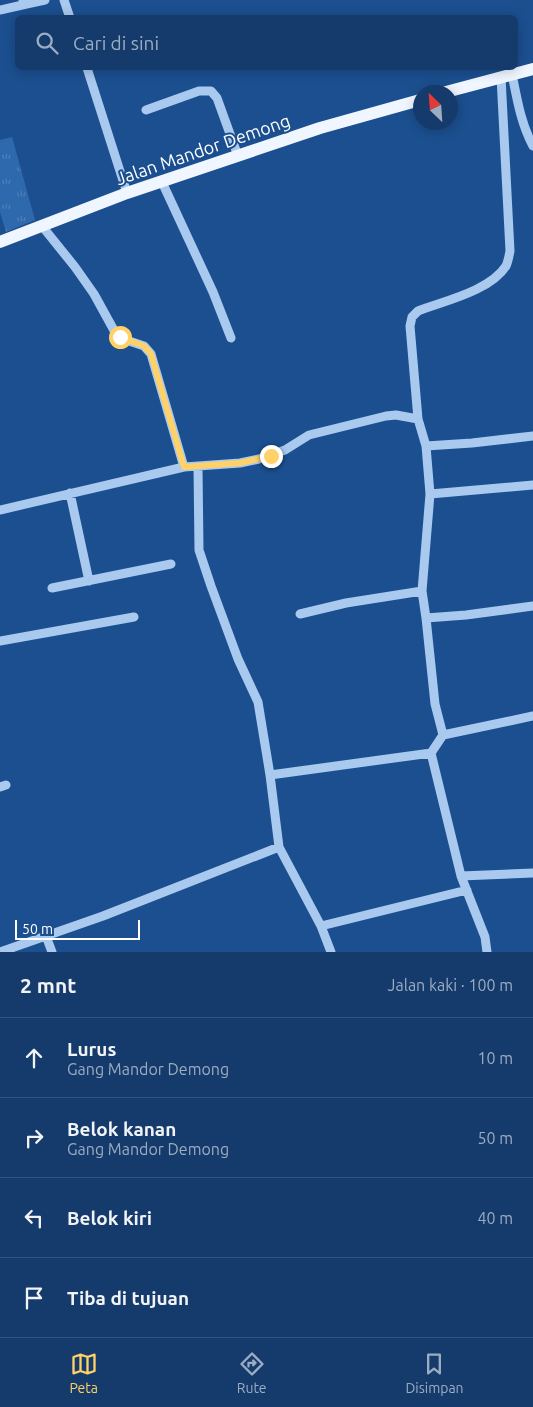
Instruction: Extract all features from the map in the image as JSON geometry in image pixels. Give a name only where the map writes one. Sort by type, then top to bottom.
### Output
[{"type":"main road","points":[[458,89],[533,69]]},
{"type":"main road","name":"Jalan Mandor Demong","points":[[1,239],[42,226],[127,193],[320,128],[413,102]]},
{"type":"street","points":[[0,10],[27,2],[45,0]]},
{"type":"street","points":[[64,0],[69,15]]},
{"type":"street","points":[[88,70],[127,193]]},
{"type":"street","points":[[506,76],[527,136],[533,146]]},
{"type":"street","points":[[443,734],[435,704],[422,591],[430,494],[426,446],[418,419],[410,326],[412,317],[418,311],[481,287],[506,266],[510,251],[506,76]]},
{"type":"street","points":[[146,110],[199,91],[211,91],[217,98],[238,156]]},
{"type":"street","points":[[162,182],[213,292],[231,338]]},
{"type":"street","points":[[42,226],[75,267],[98,301],[116,334],[123,339],[144,346],[151,354],[184,467]]},
{"type":"street","points":[[0,510],[184,467],[240,463],[259,459],[285,450],[309,435],[386,416],[396,415],[418,419]]},
{"type":"street","points":[[426,446],[533,436]]},
{"type":"street","points":[[198,467],[200,550],[238,659],[258,702],[279,847],[321,926],[331,952]]},
{"type":"street","points":[[430,494],[533,485]]},
{"type":"street","points":[[70,493],[89,581]]},
{"type":"street","points":[[52,588],[171,564]]},
{"type":"street","points":[[300,614],[346,603],[422,591]]},
{"type":"street","points":[[426,618],[533,606]]},
{"type":"street","points":[[0,641],[134,617]]},
{"type":"street","points":[[487,952],[485,937],[461,876],[431,753],[443,734],[533,716]]},
{"type":"street","points":[[270,775],[431,753]]},
{"type":"street","points":[[0,952],[173,890],[279,847]]},
{"type":"street","points":[[461,876],[533,873]]},
{"type":"street","points":[[321,926],[467,890]]},
{"type":"street","points":[[46,936],[52,952]]},
{"type":"green space","points":[[12,137],[35,220],[6,232],[0,212],[0,140]]},
{"type":"route","points":[[120,337],[144,346],[154,360],[184,467],[240,463],[271,456]]}]
